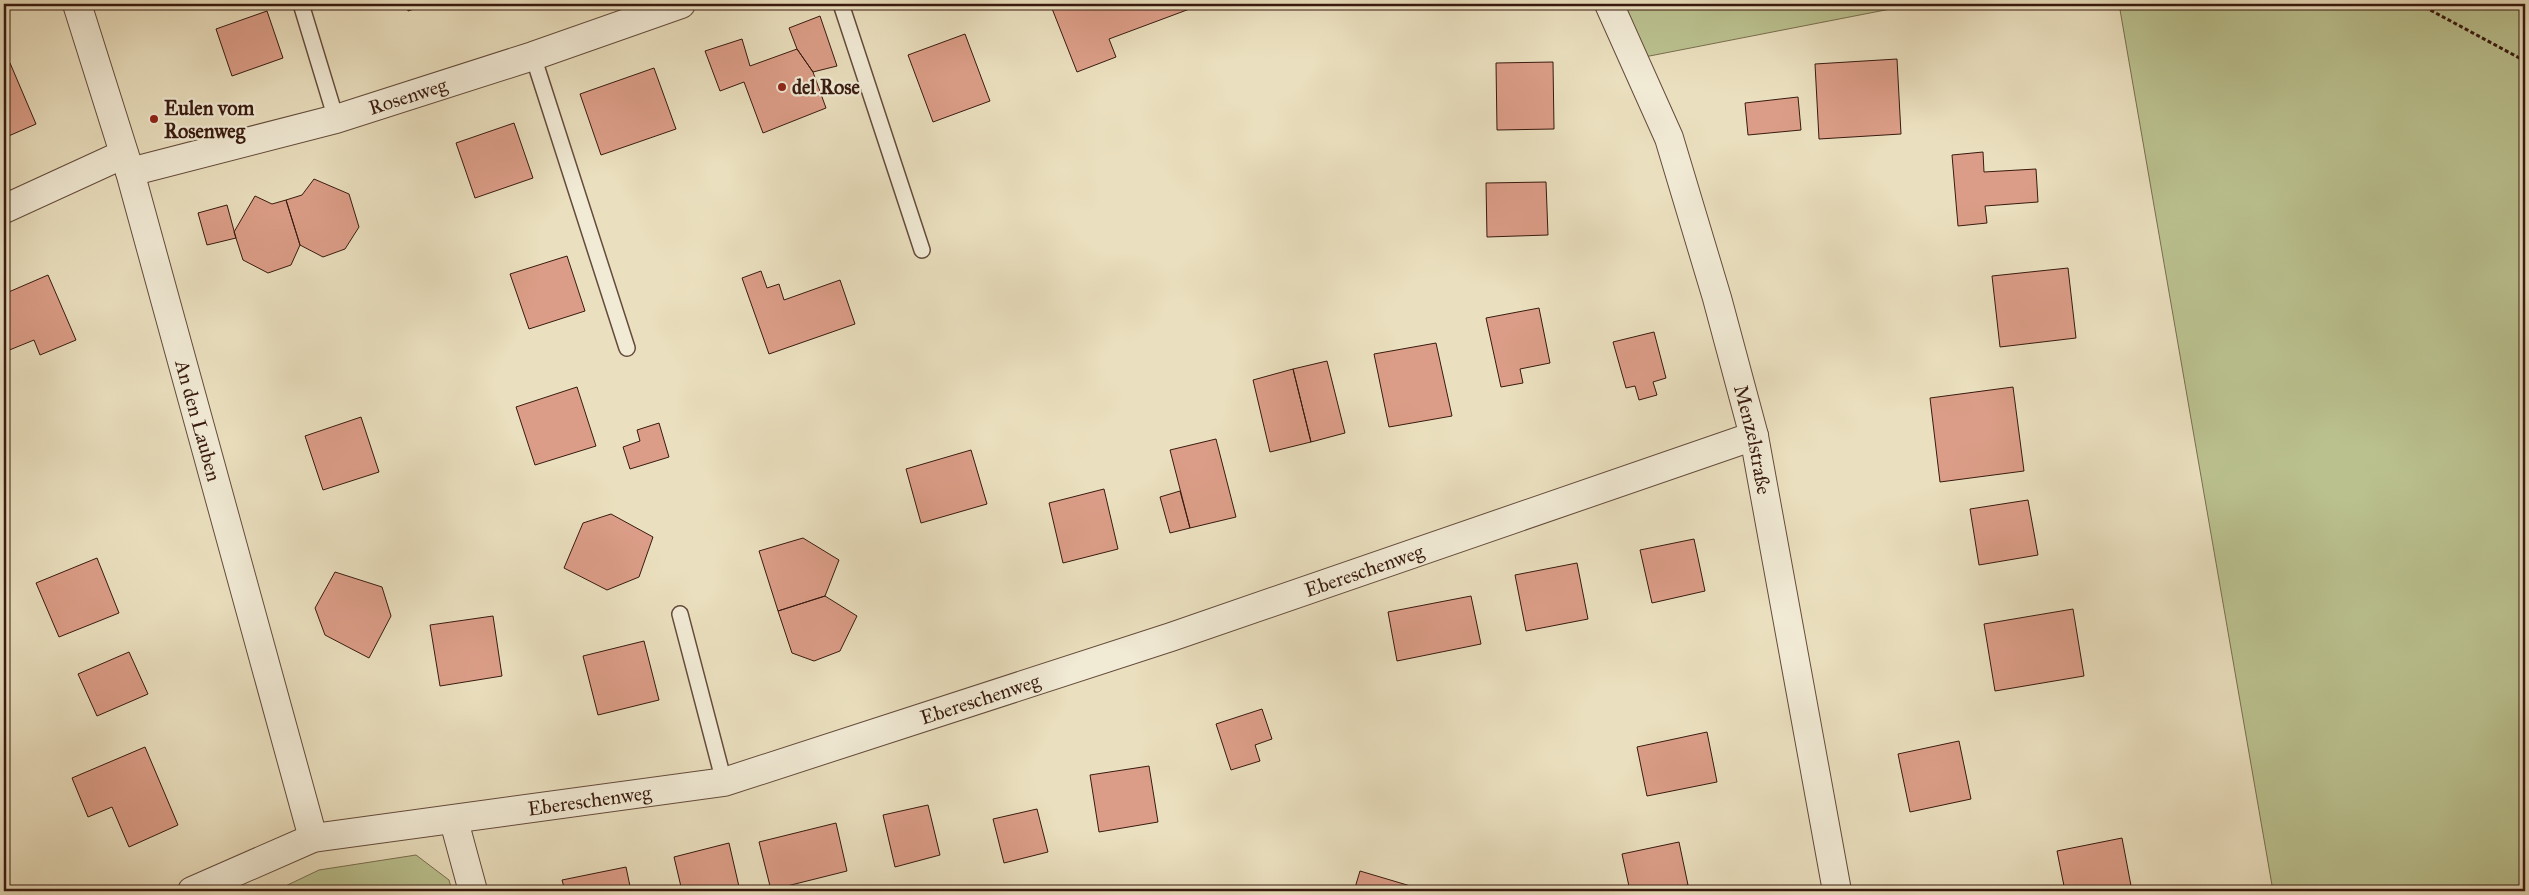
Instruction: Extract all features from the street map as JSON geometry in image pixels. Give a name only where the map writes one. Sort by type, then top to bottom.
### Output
[{"type":"street","name":"An den Lauben","points":[[77,4],[127,163],[313,838]]},
{"type":"street","name":"Rosenweg","points":[[4,210],[127,163],[336,119],[532,56],[681,4]]},
{"type":"street","name":"Menzelstraße","points":[[1609,4],[1669,138],[1717,298],[1754,436],[1837,891]]},
{"type":"street","name":"Ebereschenweg","points":[[192,891],[313,838],[454,821],[724,782],[1171,637],[1754,436]]},
{"type":"street","points":[[454,821],[473,891]]},
{"type":"lane","points":[[301,4],[336,119]]},
{"type":"lane","points":[[841,4],[922,250]]},
{"type":"lane","points":[[532,56],[627,348]]},
{"type":"lane","points":[[680,614],[724,782]]},
{"type":"path","points":[[2419,4],[2525,61]]},
{"type":"green space","points":[[1604,4],[1916,4],[1629,60]]},
{"type":"green space","points":[[2119,4],[2525,4],[2525,891],[2273,891]]},
{"type":"green space","points":[[416,855],[449,880],[452,891],[275,891],[319,870]]},
{"type":"building","points":[[406,4],[429,4],[408,11]]},
{"type":"building","points":[[1056,4],[1203,4],[1109,39],[1116,57],[1077,72],[1051,6]]},
{"type":"building","points":[[1477,4],[1528,4],[1477,6]]},
{"type":"building","points":[[267,11],[283,58],[232,76],[216,29]]},
{"type":"building","points":[[820,16],[837,66],[813,72],[797,49],[789,28]]},
{"type":"building","points":[[965,34],[990,101],[933,122],[908,55]]},
{"type":"building","name":"del Rose","points":[[742,39],[750,66],[797,49],[813,72],[826,108],[763,133],[744,82],[720,91],[705,51]]},
{"type":"building","points":[[1897,59],[1901,134],[1819,139],[1815,64]]},
{"type":"building","points":[[1553,62],[1554,129],[1497,130],[1496,63]]},
{"type":"building","points":[[10,63],[36,124],[4,138],[4,66]]},
{"type":"building","points":[[654,68],[676,129],[601,155],[580,94]]},
{"type":"building","points":[[1798,97],[1801,130],[1748,135],[1745,103]]},
{"type":"building","points":[[514,123],[533,178],[475,198],[456,143]]},
{"type":"building","points":[[1983,152],[1984,172],[2036,169],[2038,202],[1985,206],[1987,223],[1958,226],[1952,155]]},
{"type":"building","points":[[314,179],[349,194],[359,227],[345,249],[323,257],[300,245],[286,200],[302,195]]},
{"type":"building","points":[[1546,182],[1548,235],[1487,237],[1486,183]]},
{"type":"building","points":[[255,196],[272,204],[286,200],[300,245],[291,265],[268,273],[243,260],[234,232]]},
{"type":"building","points":[[227,205],[236,238],[207,245],[198,213]]},
{"type":"building","points":[[567,256],[585,311],[529,329],[510,274]]},
{"type":"building","points":[[2068,268],[2076,338],[2000,347],[1992,276]]},
{"type":"building","points":[[761,271],[767,288],[779,284],[784,300],[840,280],[855,324],[769,354],[742,278]]},
{"type":"building","points":[[48,275],[76,340],[40,355],[34,340],[7,351],[4,344],[4,294]]},
{"type":"building","points":[[1539,308],[1550,363],[1520,369],[1523,383],[1501,387],[1486,318]]},
{"type":"building","points":[[1654,332],[1666,378],[1653,382],[1657,395],[1639,400],[1635,386],[1626,388],[1613,342]]},
{"type":"building","points":[[1436,343],[1452,416],[1389,427],[1374,354]]},
{"type":"building","points":[[1327,361],[1345,433],[1311,442],[1293,369]]},
{"type":"building","points":[[1293,369],[1311,442],[1270,452],[1253,380]]},
{"type":"building","points":[[577,387],[596,446],[535,465],[516,407]]},
{"type":"building","points":[[2013,387],[2024,471],[1940,482],[1930,398]]},
{"type":"building","points":[[361,417],[379,472],[323,490],[305,436]]},
{"type":"building","points":[[659,423],[669,457],[630,469],[623,447],[640,441],[637,430]]},
{"type":"building","points":[[1216,439],[1236,517],[1190,528],[1170,450]]},
{"type":"building","points":[[971,450],[987,504],[921,523],[906,469]]},
{"type":"building","points":[[1104,489],[1118,549],[1063,563],[1049,503]]},
{"type":"building","points":[[1180,491],[1190,528],[1170,533],[1160,497]]},
{"type":"building","points":[[2028,500],[2038,555],[1979,565],[1970,509]]},
{"type":"building","points":[[611,514],[653,537],[639,577],[607,590],[564,568],[583,523]]},
{"type":"building","points":[[803,538],[839,560],[825,596],[778,611],[759,551]]},
{"type":"building","points":[[1694,539],[1705,591],[1652,603],[1640,550]]},
{"type":"building","points":[[97,558],[119,613],[59,637],[36,583]]},
{"type":"building","points":[[1577,563],[1588,619],[1526,631],[1515,575]]},
{"type":"building","points":[[335,572],[382,587],[391,616],[369,658],[325,635],[315,608]]},
{"type":"building","points":[[825,596],[857,616],[840,651],[814,661],[792,653],[778,611]]},
{"type":"building","points":[[1471,596],[1481,644],[1397,661],[1388,612]]},
{"type":"building","points":[[2073,609],[2084,676],[1995,691],[1984,624]]},
{"type":"building","points":[[493,616],[502,676],[440,686],[430,625]]},
{"type":"building","points":[[644,641],[659,700],[598,715],[583,656]]},
{"type":"building","points":[[129,652],[148,694],[97,716],[78,674]]},
{"type":"building","points":[[1262,709],[1272,739],[1255,745],[1260,761],[1231,770],[1216,724]]},
{"type":"building","points":[[1707,732],[1717,782],[1647,796],[1637,747]]},
{"type":"building","points":[[1959,741],[1971,799],[1910,812],[1898,754]]},
{"type":"building","points":[[145,747],[178,825],[129,847],[112,807],[88,817],[72,778]]},
{"type":"building","points":[[1149,766],[1158,822],[1099,832],[1090,775]]},
{"type":"building","points":[[928,805],[940,855],[895,867],[883,815]]},
{"type":"building","points":[[1037,809],[1048,852],[1004,863],[993,819]]},
{"type":"building","points":[[836,823],[847,871],[771,890],[759,842]]},
{"type":"building","points":[[2122,838],[2132,891],[2065,891],[2057,851]]},
{"type":"building","points":[[1679,842],[1688,885],[1656,891],[1630,891],[1622,854]]},
{"type":"building","points":[[729,843],[740,891],[682,891],[674,857]]},
{"type":"building","points":[[626,867],[631,891],[565,891],[562,880]]},
{"type":"building","points":[[1360,871],[1424,890],[1424,891],[1354,891]]},
{"type":"place","name":"del Rose","points":[[782,87]]},
{"type":"place","name":"Eulen vom Rosenweg","points":[[154,119]]}]
